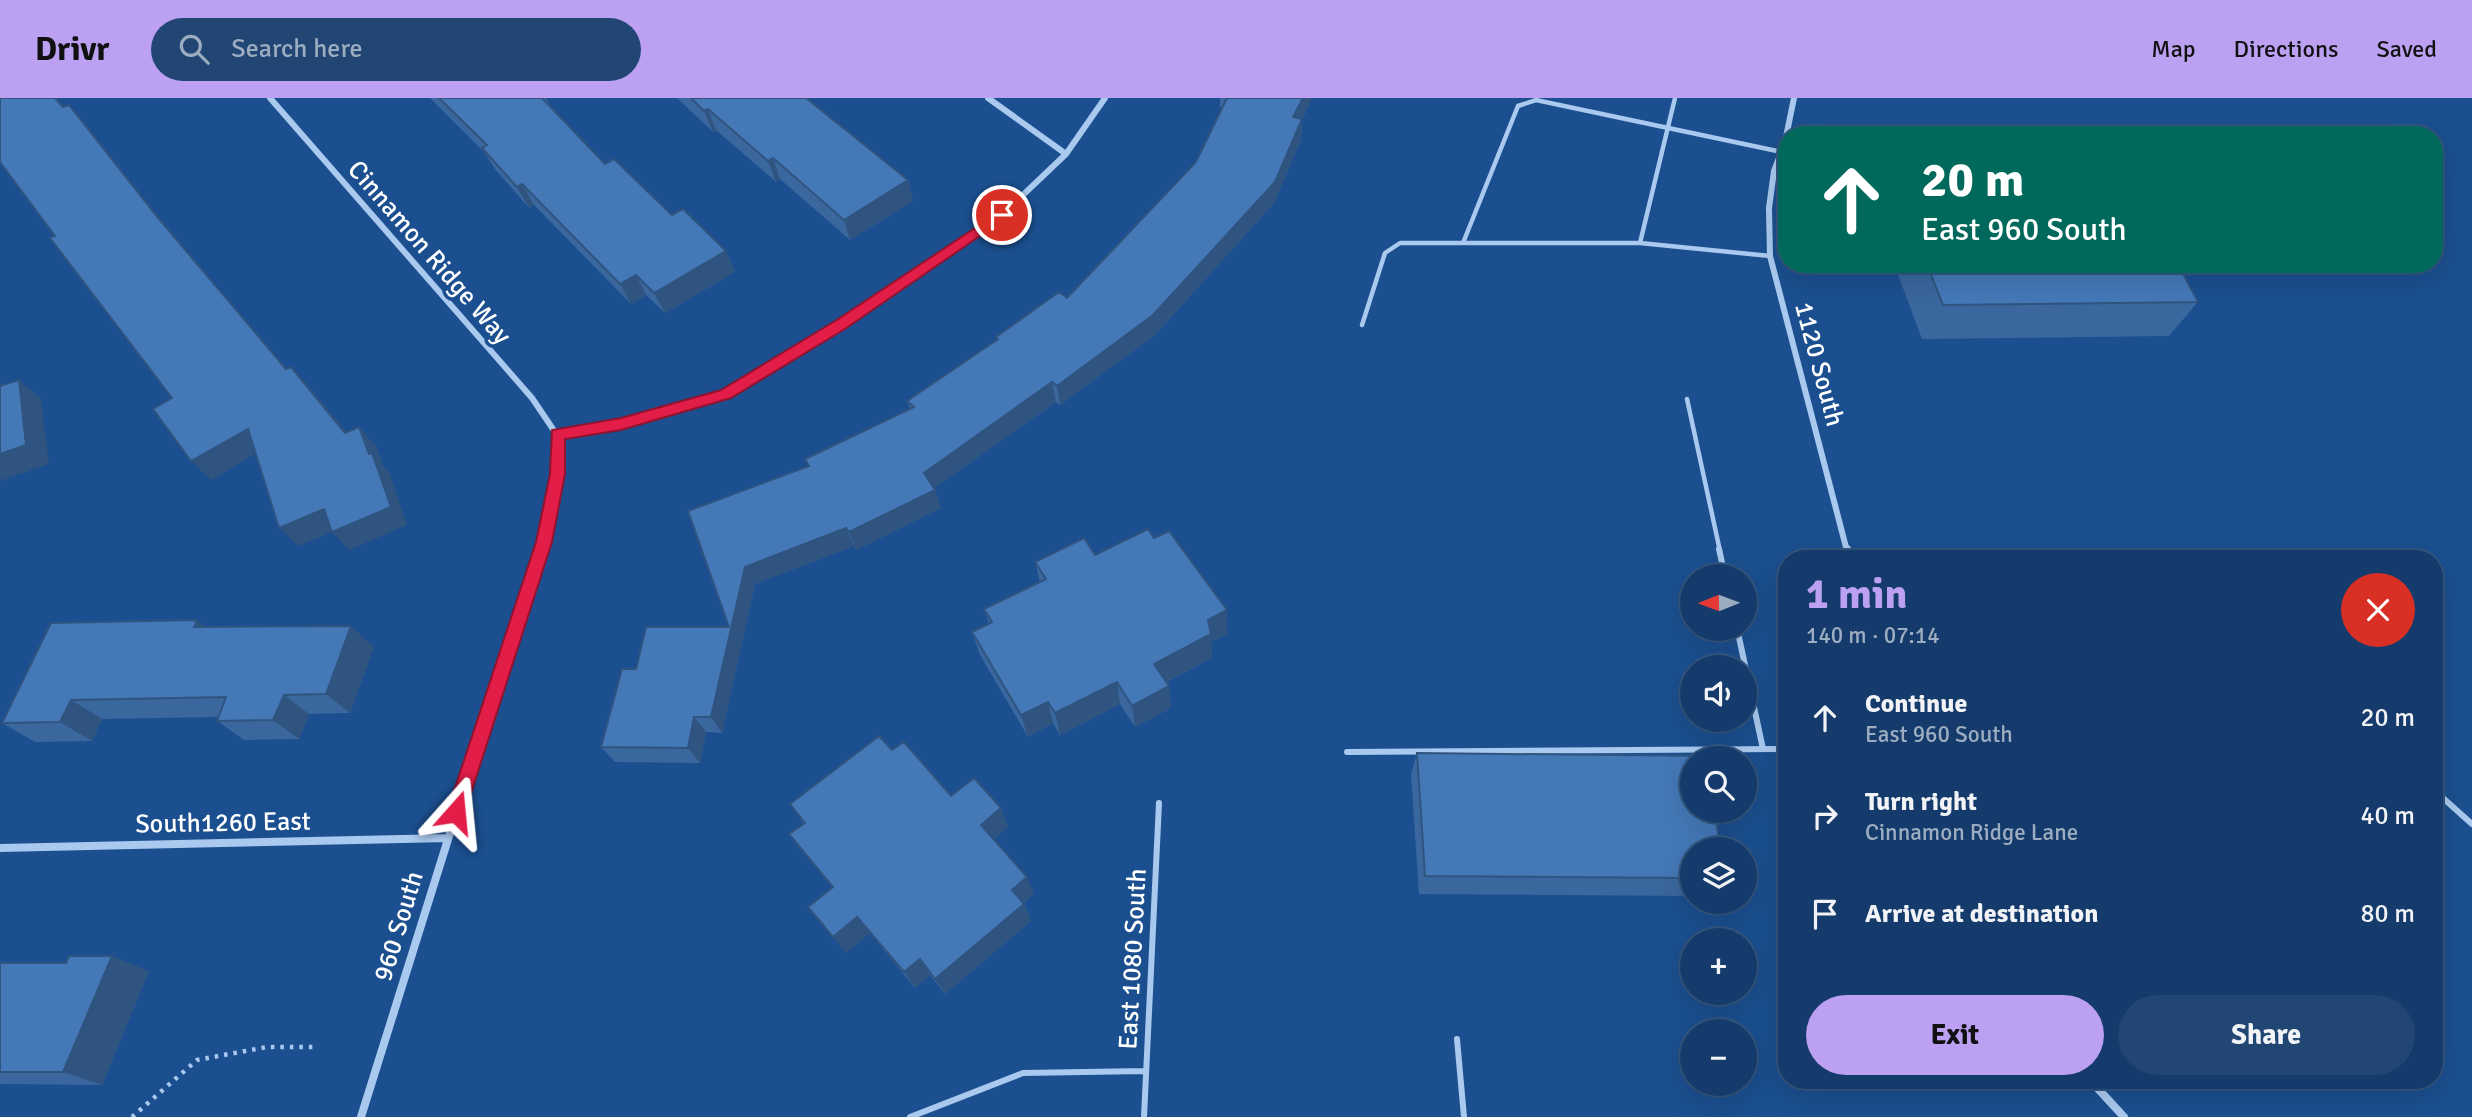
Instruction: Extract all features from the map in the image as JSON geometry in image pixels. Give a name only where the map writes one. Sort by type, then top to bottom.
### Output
[{"type":"street","name":"Cinnamon Ridge Way","points":[[270,98],[532,398],[557,435]]},
{"type":"street","points":[[988,98],[1066,154]]},
{"type":"street","points":[[557,435],[621,424],[726,394],[840,325],[1002,215],[1066,154],[1105,98]]},
{"type":"street","name":"1120 South","points":[[1788,126],[1794,98]]},
{"type":"street","name":"1120 South","points":[[1778,162],[1774,171],[1769,208],[1770,256],[1847,550]]},
{"type":"street","name":"960 South","points":[[361,1117],[501,667],[544,542],[558,474],[557,435]]},
{"type":"street","name":"South1260 East","points":[[0,848],[447,838]]},
{"type":"street","points":[[2098,1089],[2124,1117]]},
{"type":"lane","points":[[1640,243],[1675,98]]},
{"type":"lane","points":[[1463,243],[1518,106],[1525,101],[1536,100],[1778,151]]},
{"type":"lane","points":[[1362,325],[1385,253],[1390,247],[1400,243],[1640,243],[1770,256]]},
{"type":"lane","points":[[1686,400],[1722,564]]},
{"type":"lane","points":[[1740,641],[1763,750]]},
{"type":"lane","points":[[1347,752],[1778,749]]},
{"type":"lane","points":[[2443,798],[2472,824]]},
{"type":"lane","name":"East 1080 South","points":[[1144,1117],[1159,803]]},
{"type":"lane","points":[[1457,1039],[1464,1117]]},
{"type":"lane","points":[[910,1117],[1023,1073],[1146,1071]]},
{"type":"path","points":[[132,1117],[197,1060],[267,1047],[317,1046]]},
{"type":"building","points":[[0,98],[55,98],[63,107],[69,105],[159,219],[286,369],[291,367],[345,433],[359,427],[369,454],[372,453],[391,507],[332,532],[324,509],[279,528],[248,429],[191,461],[153,409],[172,398],[50,238],[55,236],[0,162]]},
{"type":"building","points":[[439,98],[542,98],[605,164],[614,159],[672,215],[683,209],[726,251],[654,293],[636,275],[620,284],[522,184],[517,187],[482,148],[487,145]]},
{"type":"building","points":[[691,98],[806,98],[908,180],[844,220],[773,158],[768,161],[708,109],[704,111]]},
{"type":"building","points":[[1227,98],[1303,98],[1293,117],[1302,119],[1275,182],[1153,315],[1057,386],[1052,382],[924,473],[935,490],[849,532],[846,528],[745,567],[711,717],[694,717],[688,748],[601,747],[622,669],[636,669],[646,627],[729,627],[688,511],[809,466],[805,459],[914,407],[907,401],[998,339],[996,337],[1059,292],[1067,298],[1196,162]]},
{"type":"building","points":[[1931,273],[2183,273],[2198,302],[1943,305]]},
{"type":"building","points":[[19,380],[26,445],[0,454],[0,386]]},
{"type":"building","points":[[1148,529],[1154,538],[1169,531],[1227,610],[1208,620],[1211,634],[1154,664],[1169,686],[1132,706],[1117,682],[1055,713],[1048,702],[1021,715],[972,632],[992,622],[984,609],[1046,579],[1035,562],[1084,538],[1095,555]]},
{"type":"building","points":[[197,620],[194,627],[351,626],[326,694],[284,695],[273,720],[217,721],[226,697],[71,700],[60,722],[2,723],[51,623]]},
{"type":"building","points":[[879,736],[892,750],[904,742],[951,796],[974,778],[1001,808],[981,825],[1027,877],[1012,890],[1024,904],[935,979],[920,959],[904,972],[857,917],[833,937],[808,907],[833,887],[789,834],[805,823],[790,804]]},
{"type":"building","points":[[1417,753],[1680,756],[1680,823],[1716,823],[1719,837],[1680,837],[1680,878],[1425,876]]},
{"type":"building","points":[[69,956],[112,956],[63,1072],[0,1072],[0,963],[66,963]]},
{"type":"route","points":[[456,812],[501,667],[544,542],[558,474],[557,435],[621,424],[726,394],[840,325],[1002,215]]}]
